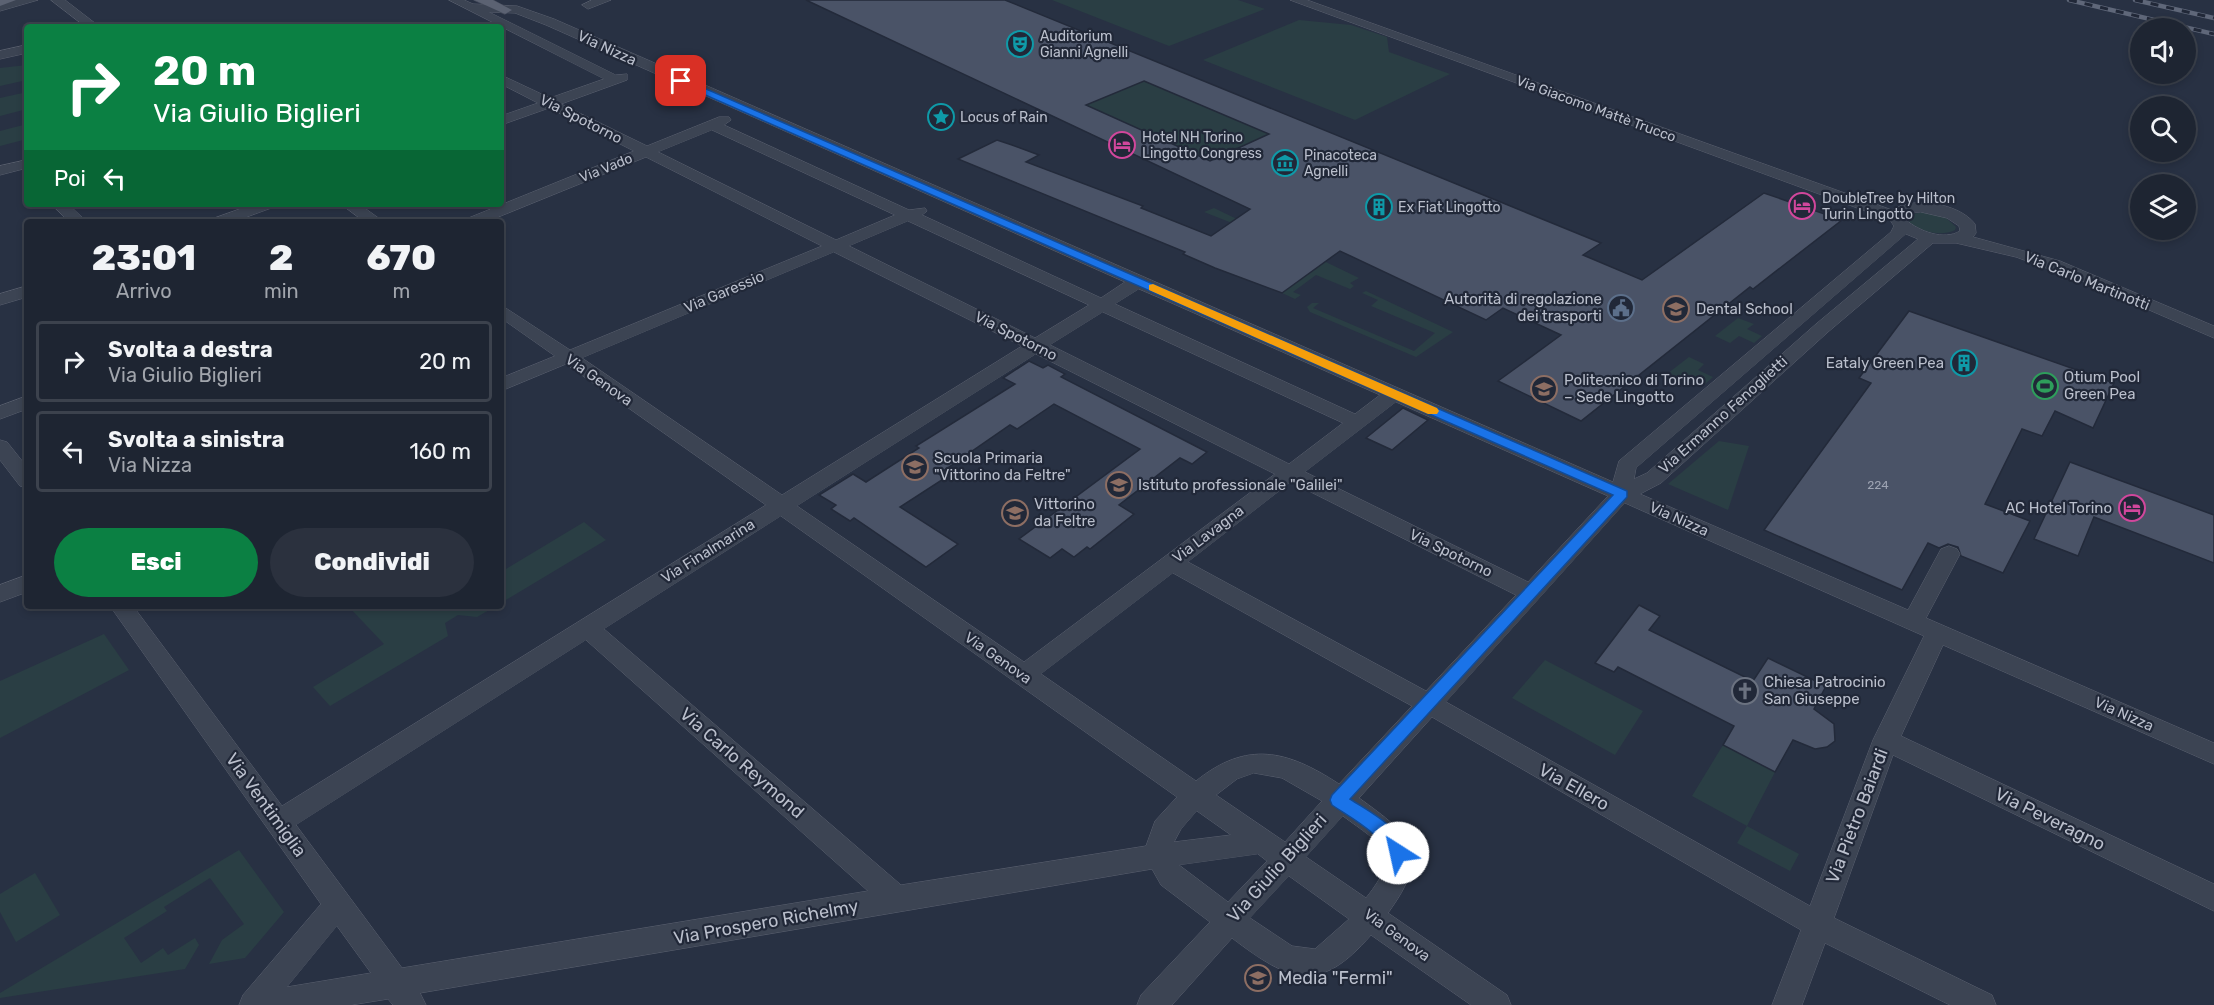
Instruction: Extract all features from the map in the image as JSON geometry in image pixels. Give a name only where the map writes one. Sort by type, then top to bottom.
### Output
[{"type":"main road","points":[[0,2],[9,0]]},
{"type":"main road","points":[[477,4],[507,7]]},
{"type":"street","points":[[0,7],[32,0]]},
{"type":"street","points":[[57,0],[90,24]]},
{"type":"street","name":"Via Nizza","points":[[455,0],[477,4],[517,31],[615,79]]},
{"type":"street","points":[[588,5],[605,0]]},
{"type":"street","name":"Via Giacomo Mattè Trucco","points":[[1296,0],[1900,217]]},
{"type":"street","name":"Via Giacomo Mattè Trucco","points":[[1315,0],[1900,217]]},
{"type":"street","name":"Via Nizza","points":[[507,7],[549,22],[947,199],[1139,281],[2214,754]]},
{"type":"street","points":[[504,34],[549,22]]},
{"type":"street","points":[[0,56],[24,50]]},
{"type":"street","points":[[504,120],[649,67]]},
{"type":"street","name":"Via Spotorno","points":[[504,80],[1531,593]]},
{"type":"street","name":"Via Vado","points":[[479,219],[741,114]]},
{"type":"street","points":[[713,125],[1356,422]]},
{"type":"street","points":[[0,171],[24,169]]},
{"type":"street","name":"Via Garessio","points":[[504,384],[947,199]]},
{"type":"street","points":[[62,207],[76,219]]},
{"type":"street","points":[[227,219],[261,207]]},
{"type":"street","points":[[354,207],[372,219]]},
{"type":"street","name":"Via Carlo Martinotti","points":[[1900,217],[1935,209],[1952,214],[1967,224],[2096,272],[2214,323]]},
{"type":"street","name":"Via Carlo Martinotti","points":[[1900,217],[1931,237],[1993,245],[2026,256],[2214,333]]},
{"type":"street","name":"Via Ermanno Fenoglietti","points":[[1622,494],[1626,465],[1898,234],[1900,217]]},
{"type":"street","points":[[1958,239],[1968,233],[1967,224]]},
{"type":"street","name":"Via Ermanno Fenoglietti","points":[[1622,494],[1653,478],[1790,356],[1931,237]]},
{"type":"street","name":"Via Finalmarina","points":[[278,822],[1139,281]]},
{"type":"street","points":[[0,300],[24,292]]},
{"type":"street","name":"Via Genova","points":[[504,312],[1496,1005]]},
{"type":"street","name":"Via Lavagna","points":[[1022,676],[1394,394]]},
{"type":"street","points":[[0,412],[24,403]]},
{"type":"street","points":[[0,446],[24,477]]},
{"type":"street","name":"Via Giulio Biglieri","points":[[1152,1005],[1230,921],[1275,849],[1338,800],[1622,494]]},
{"type":"street","points":[[1913,621],[1949,554]]},
{"type":"street","name":"Via Ellero","points":[[1171,562],[1428,704],[1816,924],[1981,1005]]},
{"type":"street","points":[[0,594],[24,584]]},
{"type":"street","name":"Via Ventimiglia","points":[[123,609],[404,995]]},
{"type":"street","name":"Via Carlo Reymond","points":[[587,627],[897,900]]},
{"type":"street","name":"Via Pietro Baiardi","points":[[1787,1005],[1886,740],[1938,631]]},
{"type":"street","name":"Via Peveragno","points":[[1886,740],[2214,898]]},
{"type":"street","points":[[1254,763],[1267,763],[1299,773],[1338,800],[1386,833],[1395,843],[1400,863],[1395,882],[1332,956],[1310,963],[1285,958],[1230,921],[1171,876],[1160,855],[1161,836],[1166,828],[1197,796],[1227,773],[1254,763]]},
{"type":"street","name":"Via Prospero Richelmy","points":[[267,1005],[404,995],[897,900],[1160,855],[1275,849]]},
{"type":"street","points":[[254,1005],[338,904]]},
{"type":"shaded area","points":[[1052,0],[1238,0],[1265,9],[1169,46]]},
{"type":"shaded area","points":[[1299,20],[1351,25],[1387,37],[1389,52],[1450,74],[1355,120],[1203,60]]},
{"type":"shaded area","points":[[24,65],[24,81],[0,86],[0,68]]},
{"type":"shaded area","points":[[1144,81],[1293,144],[1278,150],[1255,140],[1228,153],[1233,171],[1086,105]]},
{"type":"shaded area","points":[[24,93],[24,110],[0,116],[0,98]]},
{"type":"shaded area","points":[[24,125],[24,140],[0,146],[0,131]]},
{"type":"shaded area","points":[[1214,208],[1359,278],[1350,283],[1354,286],[1350,289],[1316,275],[1293,292],[1301,295],[1295,299],[1282,293],[1316,268],[1222,228],[1232,223],[1204,212]]},
{"type":"shaded area","points":[[1923,212],[1945,217],[1956,227],[1955,230],[1944,233],[1931,232],[1909,222],[1908,215]]},
{"type":"shaded area","points":[[1366,291],[1453,332],[1416,357],[1310,312],[1307,307],[1312,303],[1319,303],[1313,308],[1414,351],[1435,333],[1371,306],[1378,300],[1362,293]]},
{"type":"shaded area","points":[[1738,318],[1754,324],[1747,329],[1762,336],[1754,343],[1739,336],[1730,343],[1715,336]]},
{"type":"shaded area","points":[[1689,357],[1704,364],[1698,370],[1713,377],[1704,385],[1688,378],[1679,385],[1663,377]]},
{"type":"shaded area","points":[[1719,441],[1749,446],[1728,510],[1668,484]]},
{"type":"shaded area","points":[[584,522],[606,540],[504,601],[504,570]]},
{"type":"shaded area","points":[[351,609],[491,609],[477,617],[458,615],[445,623],[448,636],[330,706],[313,687],[384,644]]},
{"type":"shaded area","points":[[104,634],[129,670],[0,738],[0,681]]},
{"type":"shaded area","points":[[1545,660],[1643,711],[1615,755],[1512,698]]},
{"type":"shaded area","points":[[1723,745],[1775,772],[1747,826],[1692,796]]},
{"type":"shaded area","points":[[1747,826],[1799,854],[1790,871],[1737,843]]},
{"type":"shaded area","points":[[239,850],[284,912],[245,958],[209,964],[222,940],[244,924],[210,878],[164,907],[167,911],[124,938],[141,963],[163,948],[168,955],[195,938],[199,945],[185,969],[0,998],[0,993]]},
{"type":"shaded area","points":[[35,873],[60,915],[16,942],[0,912],[0,894]]},
{"type":"building","name":"Ex Fiat Lingotto","points":[[806,0],[1005,0],[1601,243],[1583,255],[1642,280],[1764,193],[1842,220],[1753,289],[1750,287],[1581,421],[1498,381],[1561,335],[1503,308],[1486,320],[1340,251],[1282,293],[1215,268],[1183,254],[1185,252],[958,159],[997,140],[1039,155],[1026,162],[1143,206],[1141,208],[1211,236],[1250,209]],"holes":[[[1144,81],[1269,134],[1210,161],[1086,105]]]},
{"type":"building","points":[[1909,311],[2114,383],[2093,428],[2055,411],[2042,436],[2022,429],[1985,504],[2030,521],[2003,573],[1961,556],[1958,547],[1948,544],[1939,548],[1928,543],[1902,590],[1764,530],[1871,383],[1859,378]]},
{"type":"building","name":"Scuola Primaria \"Vittorino da Feltre\"","points":[[1029,361],[1043,368],[1048,365],[1065,374],[1061,377],[1207,452],[1192,464],[1180,458],[1119,505],[1134,514],[1090,549],[1087,547],[1074,557],[1062,549],[1050,558],[1019,539],[1140,449],[1054,404],[1017,429],[1010,425],[939,474],[945,478],[900,507],[958,544],[926,567],[854,518],[850,521],[831,509],[836,505],[819,495],[853,474],[866,482],[919,448],[916,446],[1015,384],[1003,378]]},
{"type":"building","points":[[1403,408],[1428,420],[1392,450],[1366,438]]},
{"type":"building","name":"AC Hotel Torino","points":[[2070,462],[2214,515],[2214,563],[2094,517],[2078,556],[2034,539]]},
{"type":"building","name":"Chiesa Patrocinio San Giuseppe","points":[[1639,605],[1660,616],[1649,630],[1753,681],[1768,658],[1826,686],[1814,709],[1834,724],[1835,741],[1827,747],[1815,749],[1793,740],[1775,772],[1723,745],[1734,726],[1618,667],[1614,672],[1595,663]]},
{"type":"railway","points":[[2069,0],[2214,34]]},
{"type":"railway","points":[[2135,0],[2214,18]]},
{"type":"slow traffic","points":[[1153,287],[1433,411]]},
{"type":"place","name":"Auditorium Gianni Agnelli","points":[[1020,44]]},
{"type":"place","name":"Locus of Rain","points":[[941,117]]},
{"type":"place","name":"Hotel NH Torino Lingotto Congress","points":[[1122,145]]},
{"type":"place","name":"Pinacoteca Agnelli","points":[[1285,163]]},
{"type":"place","name":"DoubleTree by Hilton Turin Lingotto","points":[[1802,206]]},
{"type":"place","name":"Ex Fiat Lingotto","points":[[1379,207]]},
{"type":"place","name":"Autorità di regolazione dei trasporti","points":[[1621,308]]},
{"type":"place","name":"Dental School","points":[[1676,309]]},
{"type":"place","name":"Eataly Green Pea","points":[[1964,363]]},
{"type":"place","name":"Otium Pool Green Pea","points":[[2045,386]]},
{"type":"place","name":"Politecnico di Torino – Sede Lingotto","points":[[1544,389]]},
{"type":"place","name":"Scuola Primaria \"Vittorino da Feltre\"","points":[[915,467]]},
{"type":"place","name":"Istituto professionale \"Galilei\"","points":[[1119,485]]},
{"type":"place","name":"AC Hotel Torino","points":[[2132,508]]},
{"type":"place","name":"Vittorino da Feltre","points":[[1015,513]]},
{"type":"place","name":"Chiesa Patrocinio San Giuseppe","points":[[1745,691]]},
{"type":"place","name":"Media \"Fermi\"","points":[[1258,978]]},
{"type":"route","points":[[681,81],[846,156],[1139,281],[1622,494],[1338,800],[1386,833],[1395,843],[1398,853]]}]
